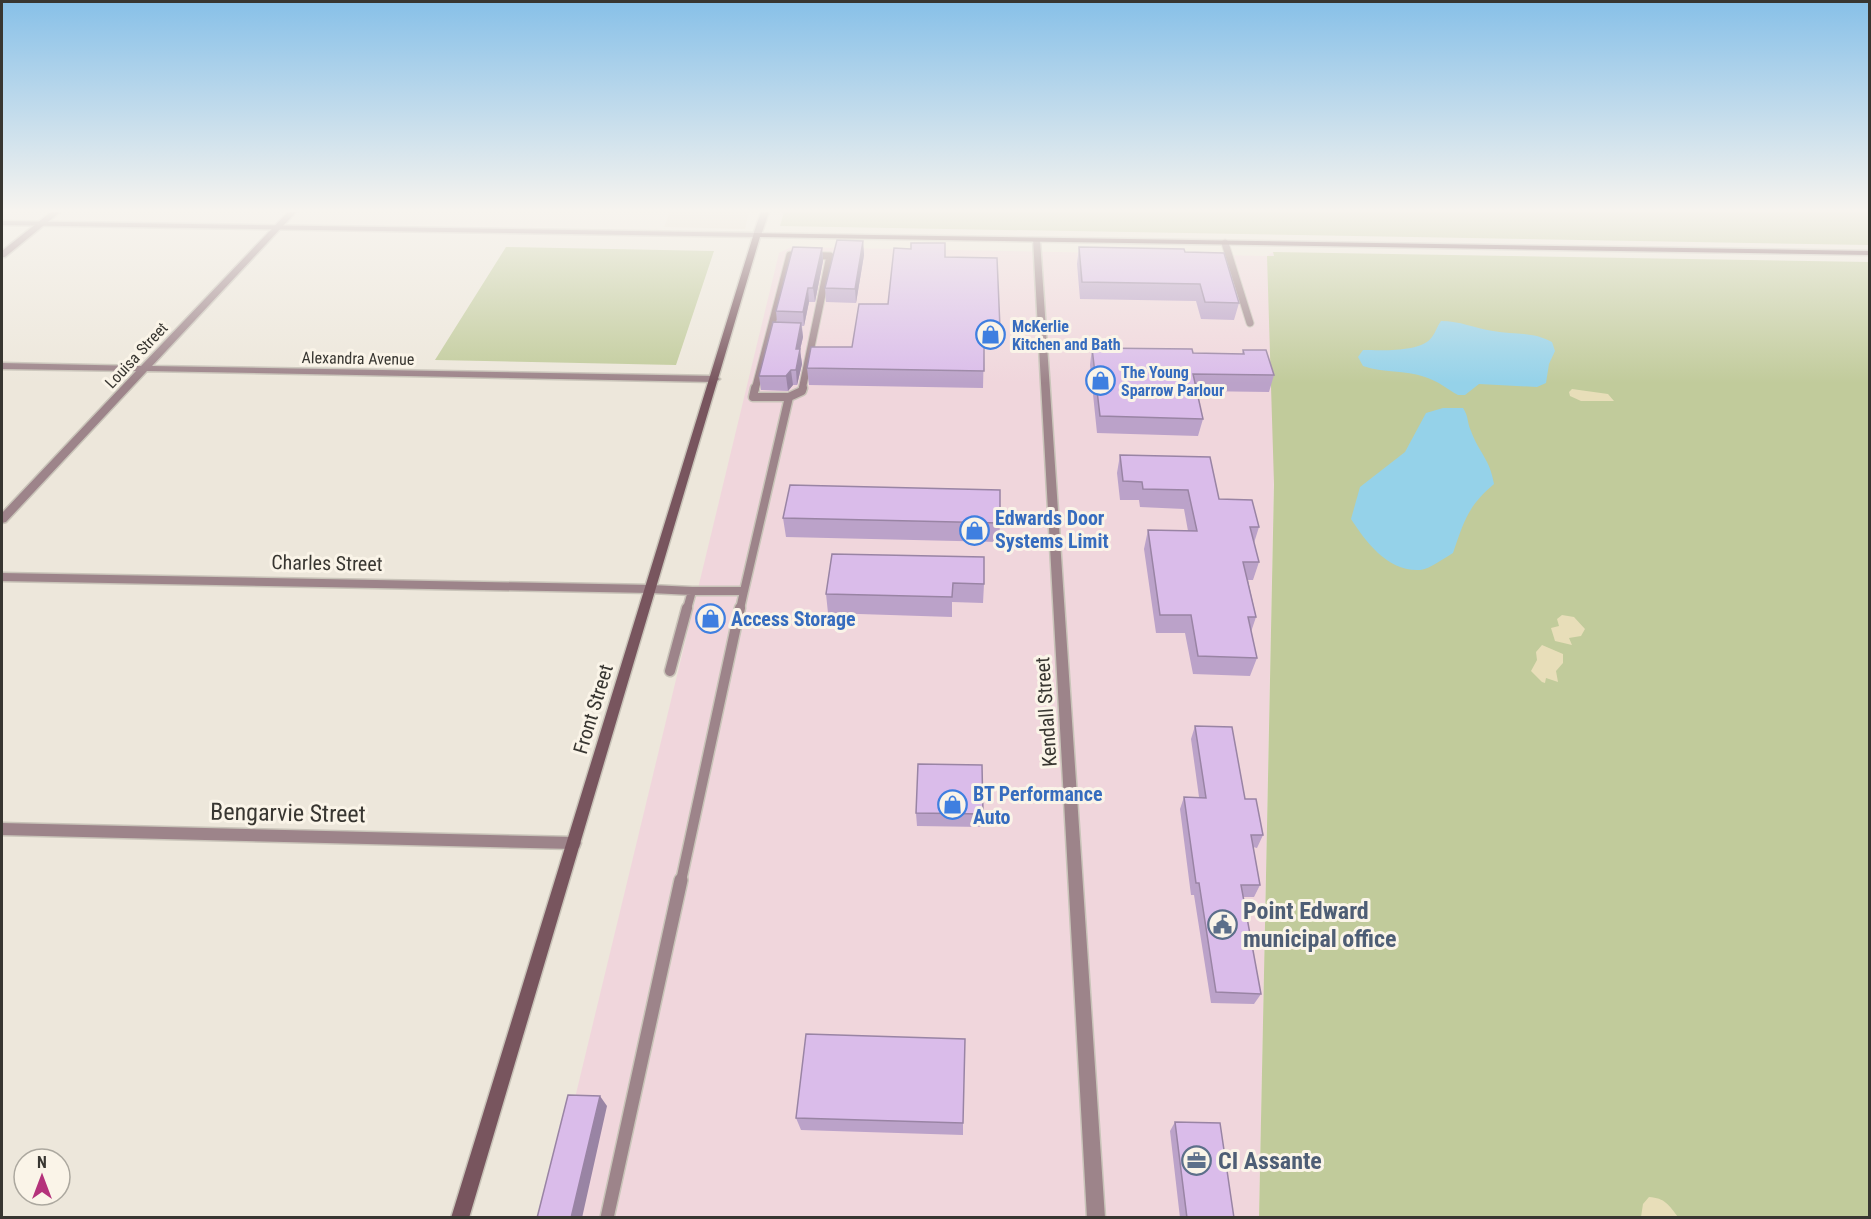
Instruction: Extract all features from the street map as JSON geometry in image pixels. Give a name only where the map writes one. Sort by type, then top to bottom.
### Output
[{"type":"main road","name":"Front Street","points":[[460,1218],[747,269]]},
{"type":"street","name":"Louisa Street","points":[[2,519],[238,269]]},
{"type":"street","name":"Kendall Street","points":[[1038,269],[1096,1218]]},
{"type":"street","name":"Alexandra Avenue","points":[[2,366],[715,379]]},
{"type":"street","name":"Charles Street","points":[[2,577],[651,589]]},
{"type":"street","name":"Bengarvie Street","points":[[2,829],[574,843]]},
{"type":"lane","points":[[786,269],[753,397],[789,397],[802,391],[827,269]]},
{"type":"lane","points":[[1234,269],[1251,322]]},
{"type":"lane","points":[[770,331],[781,332]]},
{"type":"lane","points":[[803,332],[814,332]]},
{"type":"lane","points":[[607,1218],[744,591],[789,397]]},
{"type":"lane","points":[[651,589],[744,591]]},
{"type":"lane","points":[[670,671],[692,591]]},
{"type":"shaded area","points":[[775,269],[1277,269],[1259,1217],[546,1218]]},
{"type":"green space","points":[[492,269],[708,269],[676,365],[435,360]]},
{"type":"green space","points":[[1267,269],[1869,269],[1869,1217],[1259,1218],[1274,484]]},
{"type":"sand","points":[[1572,389],[1608,394],[1614,401],[1581,401],[1570,396],[1569,392]]},
{"type":"sand","points":[[1562,615],[1574,617],[1585,629],[1581,636],[1569,638],[1572,645],[1555,641],[1551,628],[1559,626],[1557,619]]},
{"type":"sand","points":[[1542,645],[1563,654],[1563,663],[1556,671],[1558,682],[1546,678],[1545,683],[1542,682],[1531,671],[1537,660],[1536,652]]},
{"type":"sand","points":[[1649,1197],[1663,1201],[1678,1217],[1641,1217],[1643,1204]]},
{"type":"water","points":[[1441,321],[1530,335],[1552,342],[1555,351],[1549,364],[1546,383],[1537,387],[1479,384],[1465,395],[1458,395],[1425,377],[1363,366],[1358,357],[1363,350],[1400,350],[1419,346],[1432,337]]},
{"type":"water","points":[[1443,408],[1463,408],[1474,439],[1490,468],[1494,484],[1478,500],[1468,515],[1453,553],[1424,569],[1408,569],[1388,561],[1379,554],[1351,519],[1360,487],[1405,452],[1426,413]]},
{"type":"building","points":[[787,269],[817,269],[813,288],[808,288],[803,312],[776,311]]},
{"type":"building","points":[[830,269],[858,269],[855,289],[825,288]]},
{"type":"building","points":[[892,269],[997,269],[1000,328],[984,328],[984,371],[807,368],[811,347],[852,347],[859,304],[888,304]]},
{"type":"building","points":[[1081,269],[1229,269],[1239,303],[1205,302],[1200,284],[1082,282]]},
{"type":"building","points":[[773,322],[801,323],[796,349],[800,349],[796,370],[791,370],[786,376],[759,376]]},
{"type":"building","points":[[1092,348],[1192,349],[1193,353],[1244,354],[1243,350],[1266,350],[1274,375],[1193,374],[1203,419],[1100,416]]},
{"type":"building","points":[[1120,455],[1210,457],[1219,499],[1252,500],[1259,527],[1250,527],[1259,562],[1243,562],[1256,617],[1248,617],[1257,658],[1198,656],[1191,615],[1160,615],[1148,530],[1197,531],[1188,490],[1143,489],[1142,482],[1123,481]]},
{"type":"building","points":[[790,485],[1000,490],[1000,523],[783,518]]},
{"type":"building","points":[[832,554],[984,557],[984,584],[953,583],[952,597],[826,594]]},
{"type":"building","points":[[1195,726],[1232,727],[1245,799],[1256,799],[1263,835],[1251,835],[1260,885],[1241,885],[1261,994],[1216,992],[1199,883],[1196,883],[1184,797],[1206,798]]},
{"type":"building","points":[[918,764],[982,765],[983,814],[916,813]]},
{"type":"building","points":[[806,1034],[965,1039],[963,1123],[796,1118]]},
{"type":"building","points":[[568,1095],[600,1096],[571,1218],[537,1218]]},
{"type":"building","points":[[1175,1122],[1220,1123],[1234,1218],[1187,1218]]},
{"type":"place","name":"McKerlie Kitchen and Bath","points":[[991,335]]},
{"type":"place","name":"The Young Sparrow Parlour","points":[[1100,381]]},
{"type":"place","name":"Edwards Door Systems Limit","points":[[974,530]]},
{"type":"place","name":"Access Storage","points":[[710,619]]},
{"type":"place","name":"BT Performance Auto","points":[[952,805]]},
{"type":"place","name":"Point Edward municipal office","points":[[1222,925]]},
{"type":"place","name":"CI Assante","points":[[1197,1161]]}]
